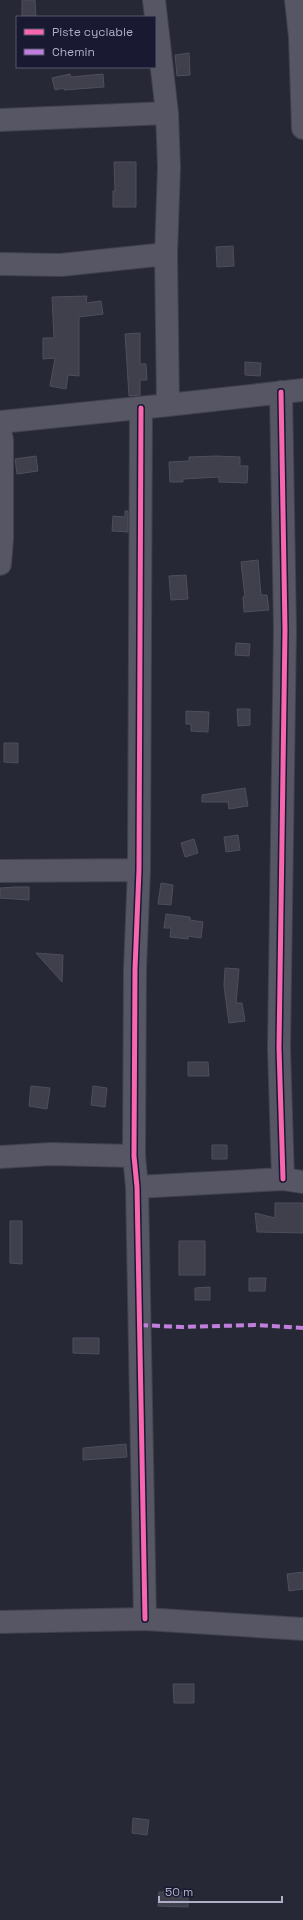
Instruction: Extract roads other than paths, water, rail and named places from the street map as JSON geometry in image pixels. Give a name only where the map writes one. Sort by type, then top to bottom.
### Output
[{"type":"street","points":[[154,0],[156,16]]},
{"type":"street","points":[[296,0],[302,70],[303,128]]},
{"type":"street","points":[[156,17],[167,113],[169,167],[166,254],[168,405]]},
{"type":"street","points":[[0,120],[167,113]]},
{"type":"street","points":[[0,264],[61,266],[166,254]]},
{"type":"street","points":[[0,422],[303,390]]},
{"type":"street","points":[[137,1187],[293,1180],[279,1048],[285,638],[281,392]]},
{"type":"street","points":[[140,408],[139,870],[135,969],[134,1156],[137,1187],[145,1619]]},
{"type":"street","points":[[0,431],[2,440],[2,540],[0,564]]},
{"type":"street","points":[[0,871],[139,870]]},
{"type":"street","points":[[0,1157],[50,1154],[134,1156]]},
{"type":"street","points":[[0,1622],[145,1619],[303,1629]]}]
